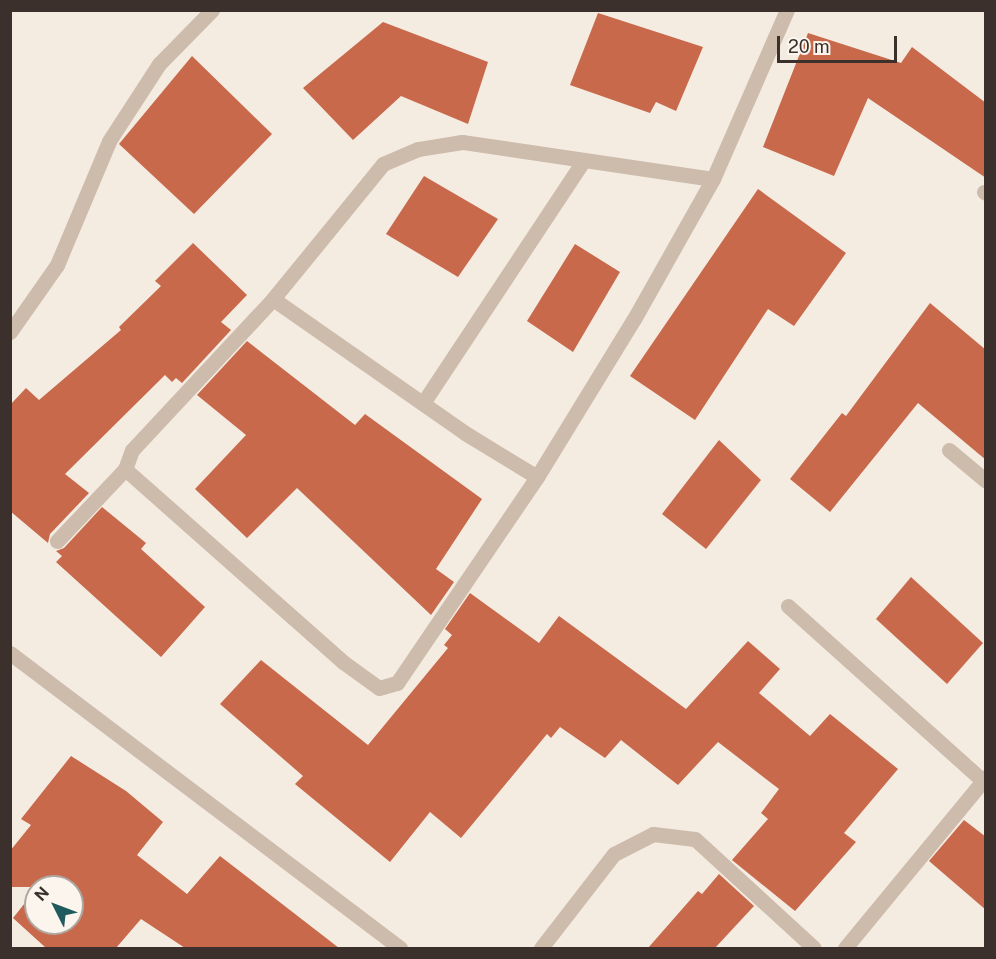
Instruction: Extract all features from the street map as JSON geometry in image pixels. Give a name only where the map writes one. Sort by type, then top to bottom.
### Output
[{"type":"street","points":[[10,332],[57,265],[109,141],[159,64],[212,10]]},
{"type":"street","points":[[125,470],[268,599],[379,688],[397,683],[537,477],[713,179],[787,10]]},
{"type":"street","points":[[57,541],[125,470],[132,450],[273,299],[383,164],[418,149],[462,142],[713,179]]},
{"type":"street","points":[[423,403],[584,160]]},
{"type":"street","points":[[273,299],[423,403],[537,477]]},
{"type":"street","points":[[948,450],[986,481]]},
{"type":"street","points":[[788,606],[984,779],[845,948]]},
{"type":"street","points":[[10,653],[400,948]]},
{"type":"street","points":[[541,948],[614,854],[653,834],[695,839],[814,948]]},
{"type":"building","points":[[598,13],[703,47],[676,111],[656,102],[650,113],[570,85]]},
{"type":"building","points":[[383,22],[488,62],[468,124],[401,96],[353,140],[303,88]]},
{"type":"building","points":[[808,33],[901,63],[912,47],[986,103],[986,178],[868,98],[834,176],[763,147]]},
{"type":"building","points":[[192,56],[272,134],[194,214],[119,144]]},
{"type":"building","points":[[424,176],[498,219],[458,277],[386,234]]},
{"type":"building","points":[[758,189],[846,253],[794,326],[768,309],[695,420],[630,376]]},
{"type":"building","points":[[193,243],[247,295],[221,322],[231,330],[182,383],[176,378],[172,382],[165,375],[65,474],[89,493],[50,534],[48,543],[10,511],[10,405],[26,388],[39,400],[121,330],[119,327],[161,286],[155,281]]},
{"type":"building","points":[[575,244],[620,272],[573,352],[527,321]]},
{"type":"building","points":[[930,303],[986,350],[986,460],[918,403],[830,512],[790,479],[842,413],[846,416]]},
{"type":"building","points":[[247,341],[355,425],[365,414],[482,499],[436,569],[454,582],[431,615],[297,488],[247,538],[195,489],[246,435],[197,395]]},
{"type":"building","points":[[719,440],[761,480],[706,549],[662,514]]},
{"type":"building","points":[[102,507],[146,543],[141,549],[205,607],[161,657],[56,562],[62,556],[56,551],[64,548]]},
{"type":"building","points":[[911,577],[983,643],[947,684],[876,619]]},
{"type":"building","points":[[470,593],[539,643],[559,616],[686,709],[748,641],[780,669],[759,693],[810,736],[830,714],[898,769],[844,833],[856,842],[795,911],[732,860],[768,819],[761,813],[779,789],[718,742],[678,785],[621,740],[605,758],[560,727],[551,738],[547,734],[461,838],[430,812],[390,862],[295,784],[303,776],[220,704],[261,660],[368,745],[448,648],[444,645],[452,635],[445,629]]},
{"type":"building","points":[[71,756],[126,791],[163,822],[137,855],[187,894],[220,856],[339,948],[185,948],[141,919],[116,948],[46,948],[32,935],[84,935],[84,875],[24,875],[24,887],[10,887],[10,851],[31,825],[21,819]]},
{"type":"building","points":[[964,820],[986,837],[986,910],[929,861]]},
{"type":"building","points":[[719,874],[754,906],[715,948],[648,948],[698,891],[702,894]]},
{"type":"building","points":[[24,904],[24,928],[13,918]]}]
